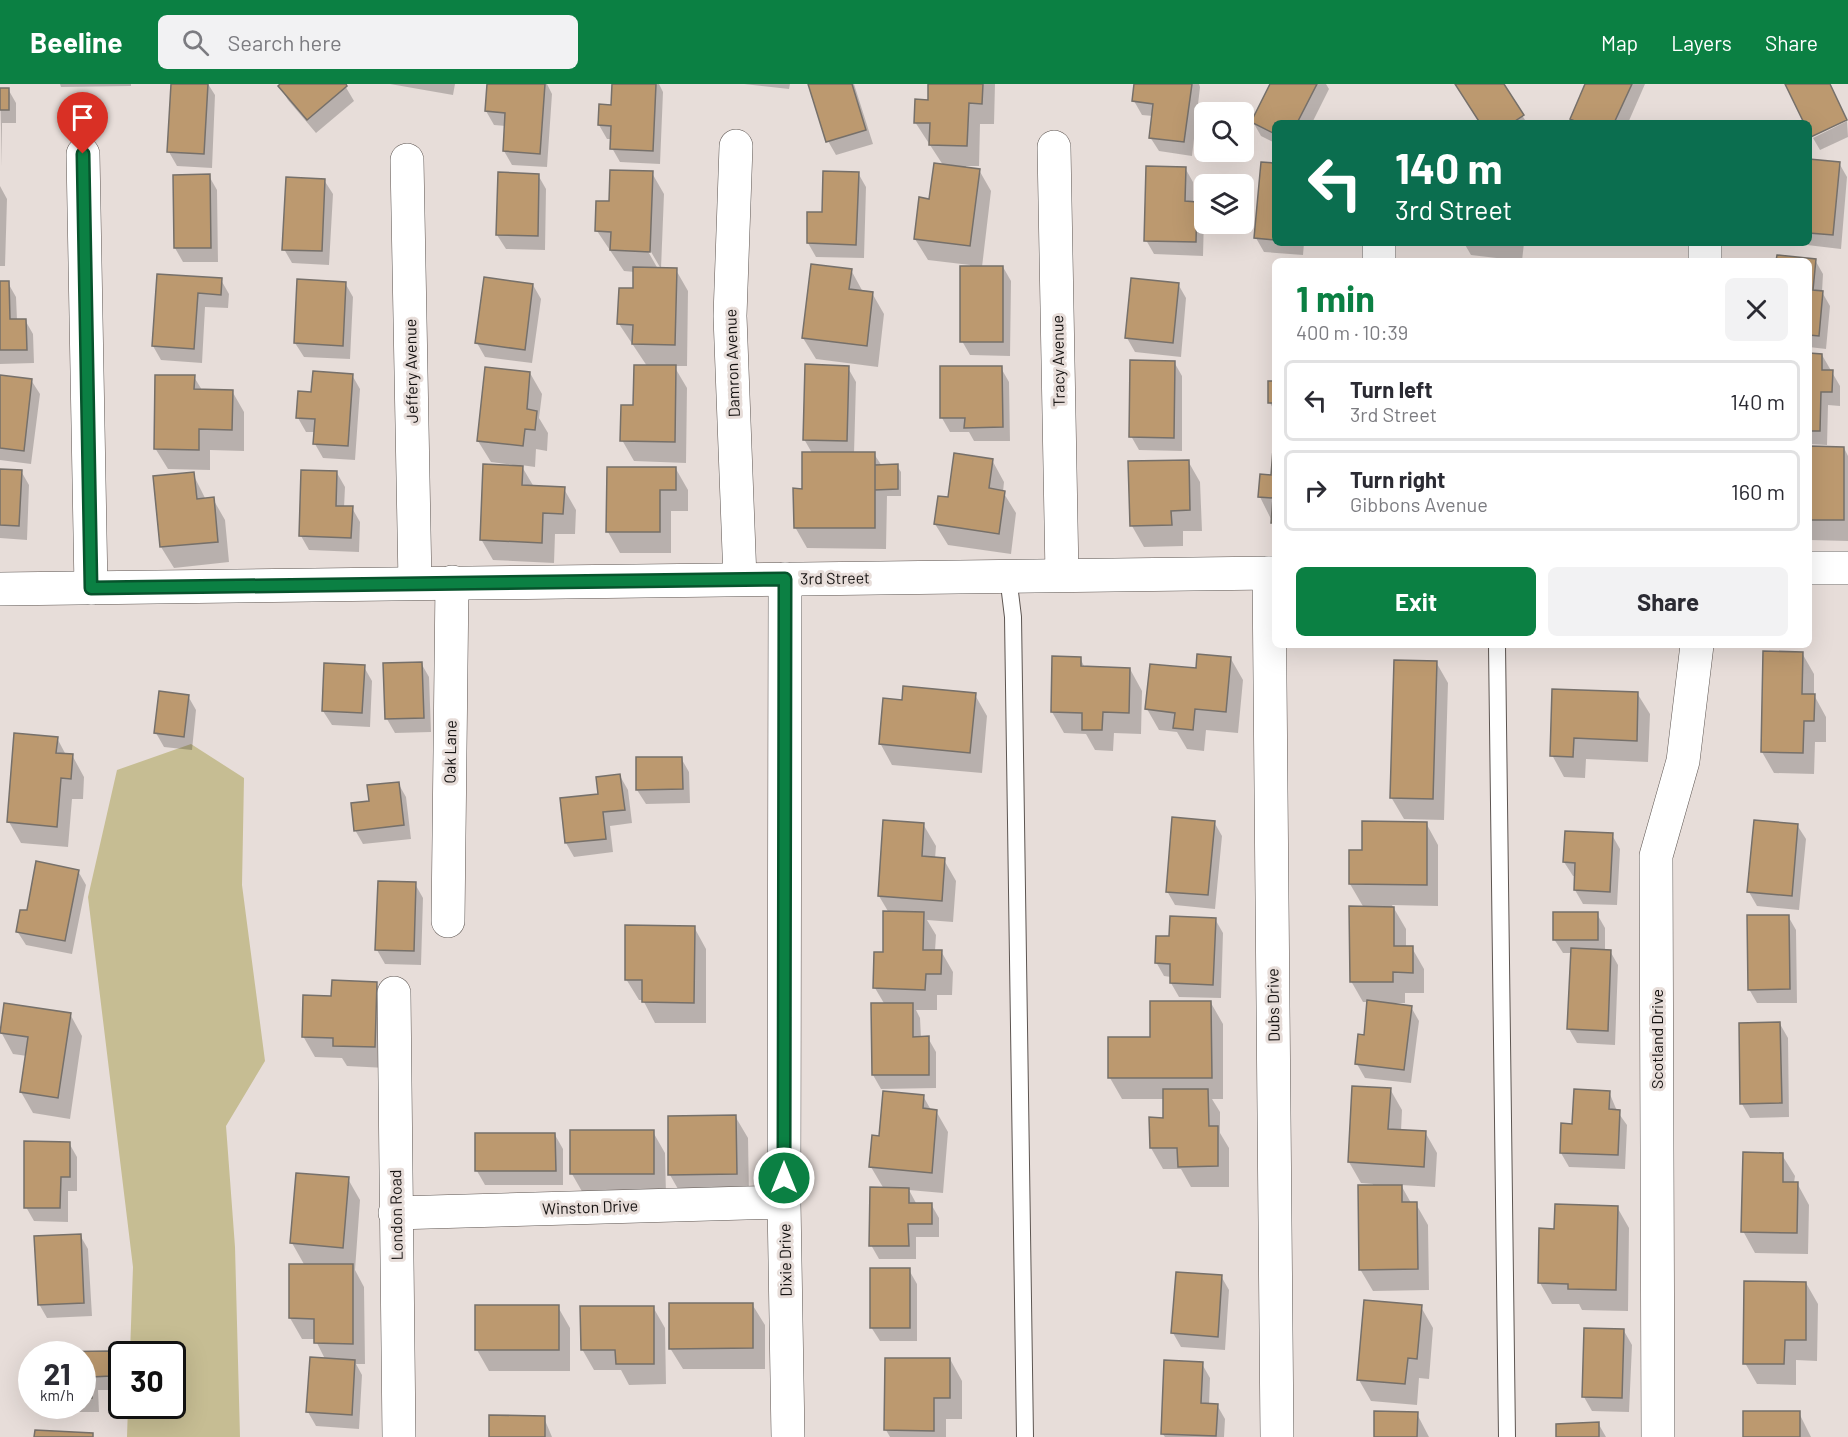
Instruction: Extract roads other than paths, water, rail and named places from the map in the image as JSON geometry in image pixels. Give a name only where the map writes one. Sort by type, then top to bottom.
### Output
[{"type":"street","name":"Damron Avenue","points":[[736,146],[730,316],[740,579]]},
{"type":"street","name":"Tracy Avenue","points":[[1054,147],[1062,575]]},
{"type":"street","points":[[83,154],[91,588]]},
{"type":"street","name":"Jeffery Avenue","points":[[407,160],[414,583]]},
{"type":"street","points":[[1812,568],[1848,568]]},
{"type":"street","name":"3rd Street","points":[[0,589],[1272,573]]},
{"type":"street","name":"Dixie Drive","points":[[785,579],[784,1202],[788,1437]]},
{"type":"street","name":"Oak Lane","points":[[448,921],[452,582]]},
{"type":"street","name":"Dubs Drive","points":[[1272,648],[1277,1437]]},
{"type":"street","name":"Scotland Drive","points":[[1658,1437],[1656,856],[1683,761],[1697,648]]},
{"type":"street","name":"London Road","points":[[394,993],[399,1437]]},
{"type":"street","name":"Winston Drive","points":[[395,1213],[784,1202]]},
{"type":"lane","points":[[1008,576],[1013,617],[1025,1437]]},
{"type":"lane","points":[[1497,648],[1507,1437]]}]
